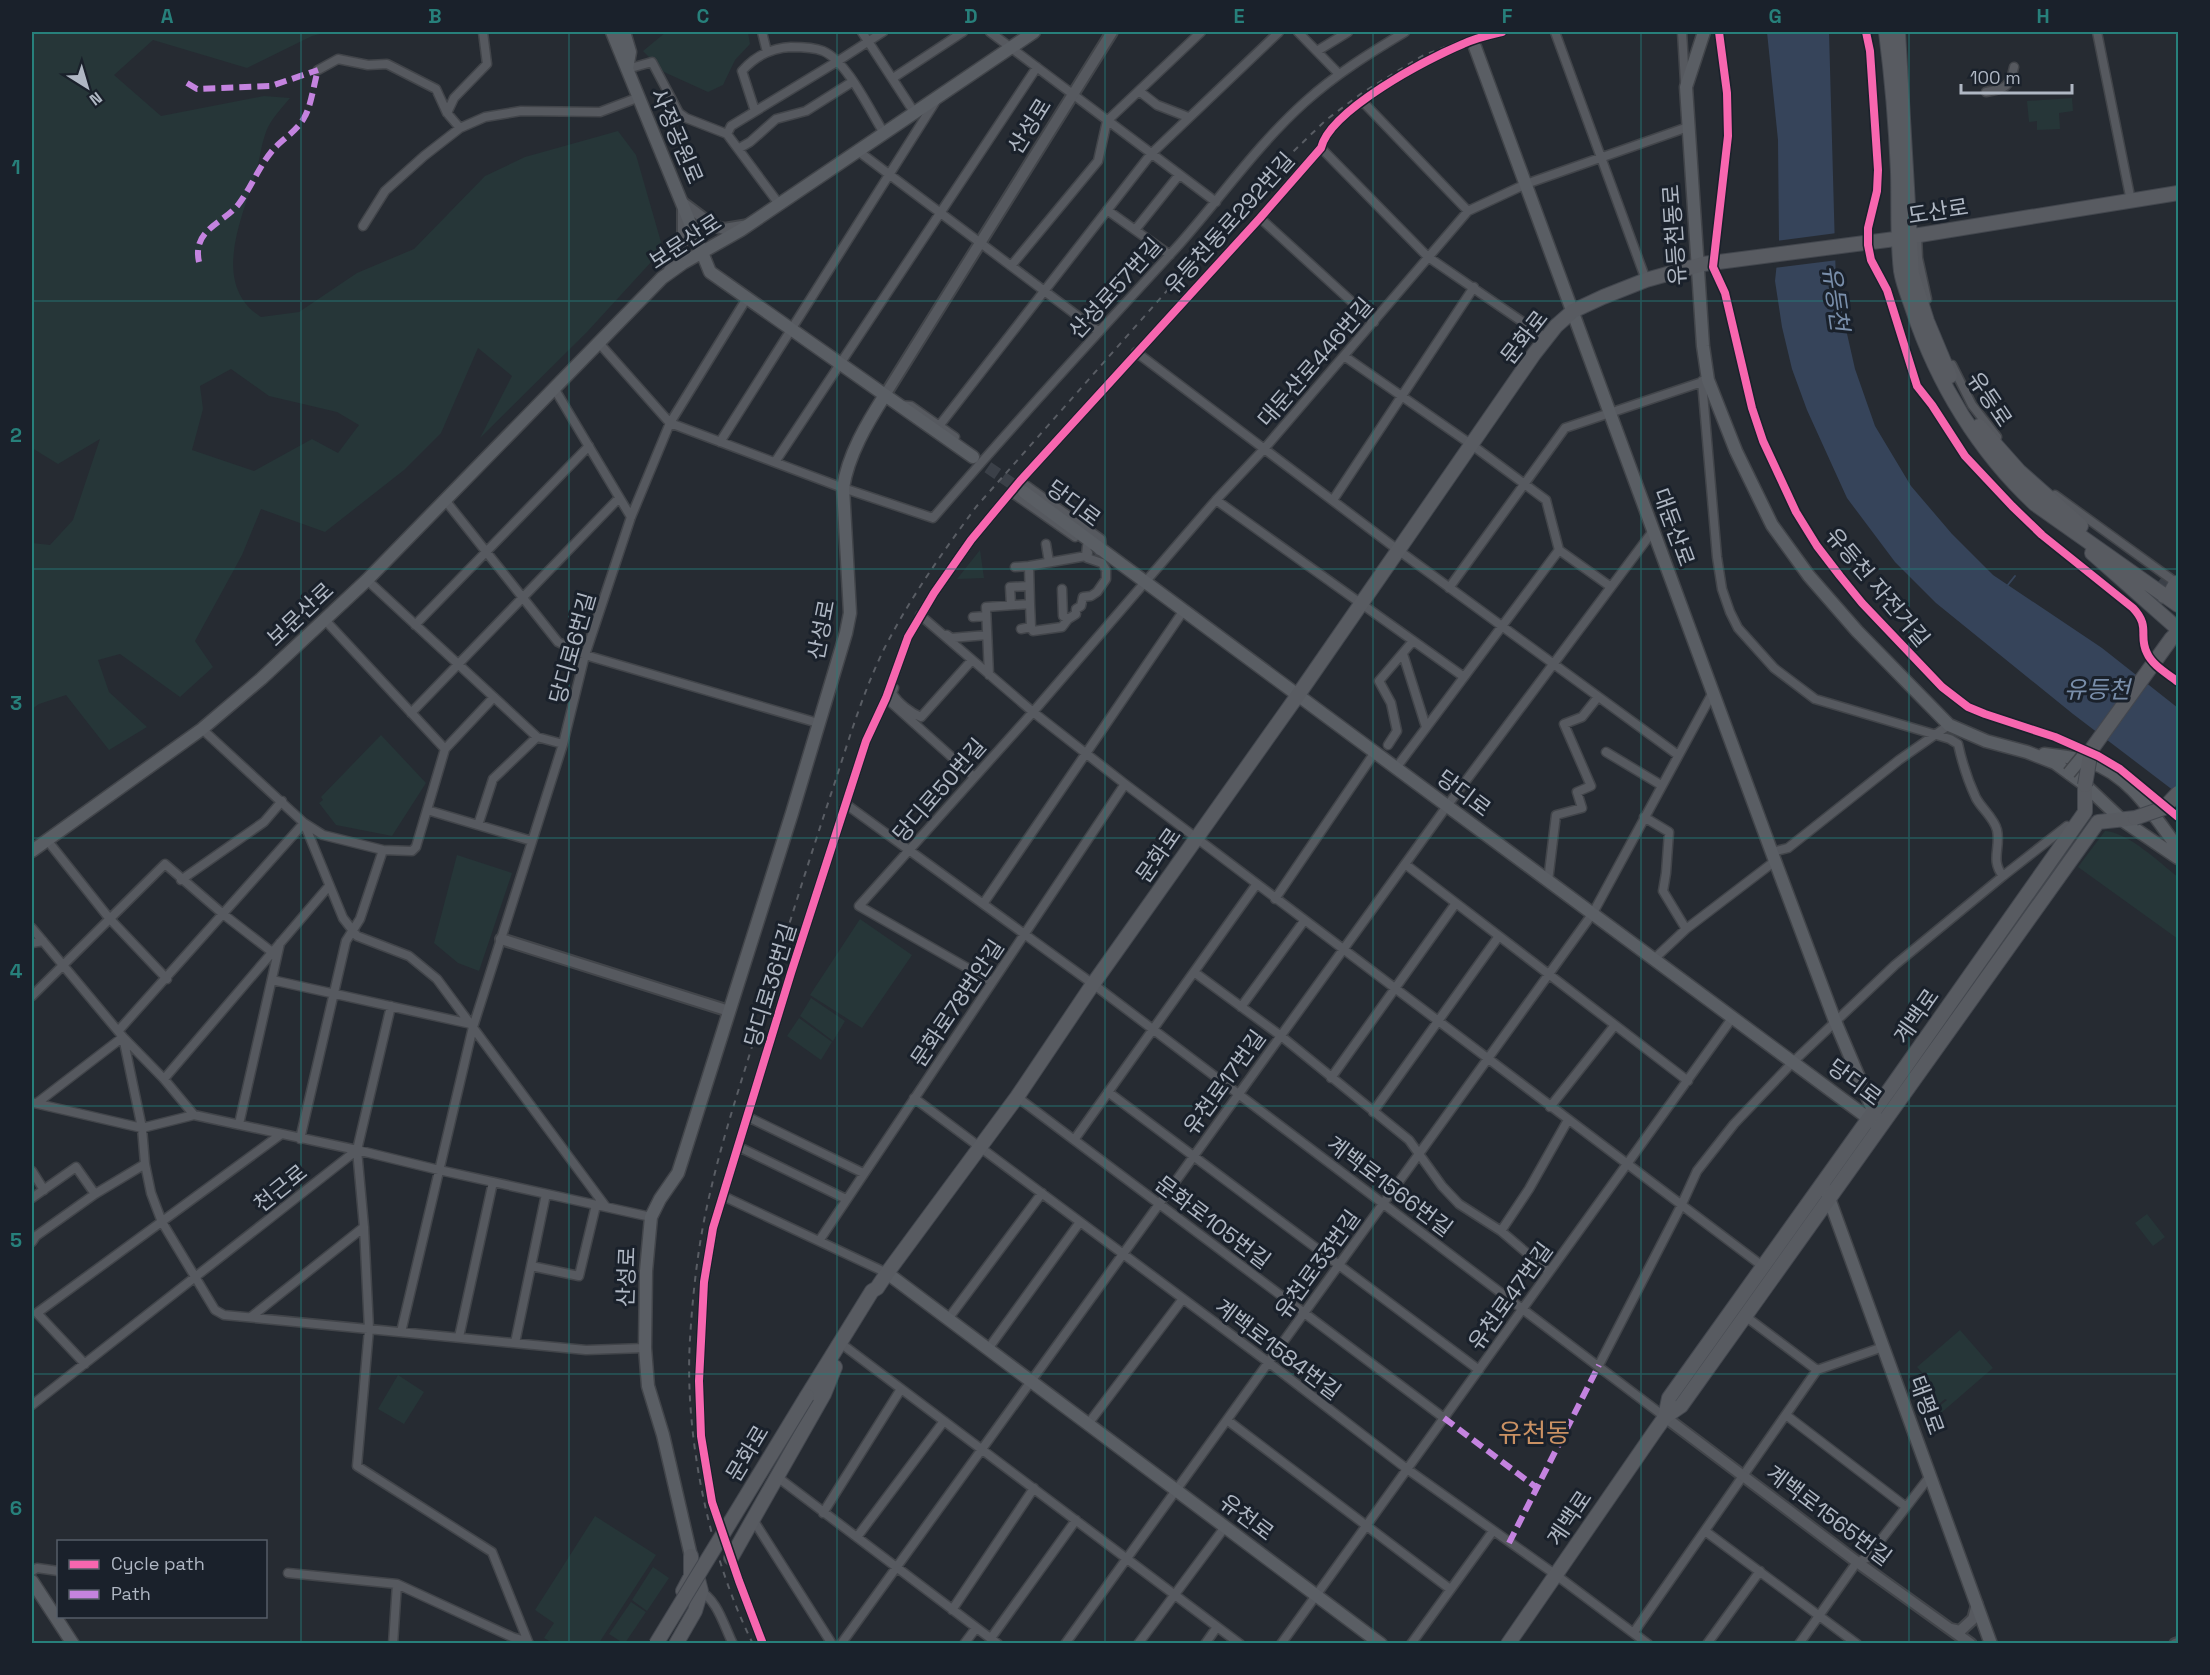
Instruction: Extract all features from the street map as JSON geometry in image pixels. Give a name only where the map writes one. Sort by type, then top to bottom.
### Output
[{"type":"main road","name":"사정공원로","points":[[612,32],[701,253]]},
{"type":"main road","name":"사정공원로","points":[[624,32],[630,52],[627,69]]},
{"type":"main road","name":"보문산로","points":[[32,851],[202,729],[325,621],[663,278],[748,225],[1035,32]]},
{"type":"main road","name":"유등천동로","points":[[1704,32],[1686,87],[1700,264],[1705,380],[1772,525],[1809,576],[1831,601],[1949,725],[1986,741],[2027,752],[2055,763],[2178,858]]},
{"type":"main road","points":[[1879,32],[1888,170],[1902,176],[1913,171],[1904,32]]},
{"type":"main road","points":[[1886,32],[1902,176]]},
{"type":"main road","points":[[1898,32],[1902,176]]},
{"type":"main road","name":"대둔산로","points":[[1475,47],[1773,856],[1874,1119]]},
{"type":"main road","name":"유등로","points":[[1902,176],[1905,237],[1912,274],[1930,330],[1976,422],[2026,477],[2074,521],[2158,582]]},
{"type":"main road","name":"도산로","points":[[1700,264],[1905,237],[2178,193]]},
{"type":"main road","name":"유등로","points":[[1905,237],[1901,274],[1935,368],[1951,397],[1998,467],[2035,504],[2058,521]]},
{"type":"main road","points":[[701,253],[710,272],[978,461]]},
{"type":"main road","name":"문화로","points":[[656,1644],[830,1367],[872,1291],[877,1288],[982,1147],[1093,984],[1298,695],[1546,338],[1573,311],[1646,280],[1700,264]]},
{"type":"main road","name":"산성로","points":[[691,1556],[663,1435],[648,1386],[645,1348],[646,1271],[651,1217],[678,1173],[792,813],[846,633],[850,613],[843,488],[845,476],[865,426],[885,395]]},
{"type":"main road","name":"당디로","points":[[1018,488],[1793,1062],[1874,1119]]},
{"type":"main road","points":[[2058,521],[2090,541],[2178,605]]},
{"type":"main road","points":[[2058,521],[2178,631]]},
{"type":"main road","points":[[2164,596],[2170,594],[2177,584]]},
{"type":"main road","name":"계백로","points":[[1508,1644],[1665,1417],[1681,1406],[1830,1200],[1874,1119],[2085,812],[2085,784],[2091,750],[2178,631]]},
{"type":"main road","points":[[2069,773],[2091,750]]},
{"type":"main road","points":[[2027,752],[2089,762],[2113,772],[2130,786],[2178,848]]},
{"type":"main road","name":"계백로","points":[[1665,1417],[1669,1398],[1823,1181],[1874,1119],[2098,822],[2129,819],[2164,808],[2178,793]]},
{"type":"main road","name":"태평로","points":[[1823,1181],[1991,1644]]},
{"type":"main road","name":"유천로","points":[[887,1273],[1381,1644]]},
{"type":"main road","name":"문화로","points":[[830,1367],[847,1348],[879,1295],[877,1288]]},
{"type":"main road","points":[[723,1536],[732,1522],[735,1509],[802,1396],[830,1367]]},
{"type":"main road","points":[[731,1558],[752,1517],[824,1394],[830,1367]]},
{"type":"main road","name":"문화로","points":[[675,1643],[811,1398]]},
{"type":"main road","points":[[650,1644],[686,1587],[691,1576],[691,1556]]},
{"type":"main road","points":[[675,1643],[695,1611],[701,1591],[691,1556]]},
{"type":"main road","points":[[32,1581],[74,1644]]},
{"type":"street","points":[[447,113],[454,98],[488,64],[483,32]]},
{"type":"street","points":[[762,32],[767,52]]},
{"type":"street","points":[[862,32],[914,112]]},
{"type":"street","points":[[727,134],[731,126],[838,62],[883,32]]},
{"type":"street","points":[[893,78],[951,37],[963,32]]},
{"type":"street","points":[[990,32],[1216,202]]},
{"type":"street","name":"산성로","points":[[885,395],[1112,32]]},
{"type":"street","points":[[1011,266],[1098,161],[1107,121],[1201,32]]},
{"type":"street","points":[[939,426],[1151,154],[1279,32]]},
{"type":"street","points":[[1298,32],[1339,74]]},
{"type":"street","points":[[1317,51],[1348,32]]},
{"type":"street","name":"산성로57번길","points":[[843,488],[933,518],[978,461],[1170,255],[1263,146],[1304,102],[1339,74],[1405,32]]},
{"type":"street","name":"유등천동로292번길","points":[[1018,488],[1136,352],[1260,218],[1321,148],[1323,139],[1329,130],[1362,101],[1426,61],[1464,43],[1502,32]]},
{"type":"street","points":[[1555,32],[1646,280]]},
{"type":"street","name":"유등천동로","points":[[1682,32],[1686,87]]},
{"type":"street","points":[[2097,32],[2131,201]]},
{"type":"street","points":[[755,111],[742,71],[752,60],[767,52],[783,48],[805,47],[824,52],[838,62],[884,133]]},
{"type":"street","points":[[318,70],[338,59],[368,64],[387,64],[436,89],[447,113],[460,128]]},
{"type":"street","points":[[627,69],[652,62],[679,112],[686,118],[727,134],[779,204]]},
{"type":"street","points":[[775,462],[1037,67]]},
{"type":"street","points":[[1986,92],[2003,89],[2009,84],[2014,67]]},
{"type":"street","points":[[738,149],[750,142],[776,119],[806,111],[852,82]]},
{"type":"street","points":[[1138,91],[1157,105],[1188,117]]},
{"type":"street","points":[[720,441],[891,175],[939,96]]},
{"type":"street","points":[[363,226],[385,191],[460,128],[484,117],[521,111],[600,112],[637,98]]},
{"type":"street","points":[[1362,101],[1468,211]]},
{"type":"street","name":"대둔산로446번길","points":[[1145,582],[1374,322],[1468,211],[1526,184],[1600,156],[1688,127]]},
{"type":"street","points":[[1321,148],[1428,257],[1546,338]]},
{"type":"street","points":[[858,151],[1099,332]]},
{"type":"street","points":[[1135,230],[1179,175]]},
{"type":"street","points":[[682,202],[714,226],[724,229],[748,225]]},
{"type":"street","points":[[663,278],[679,258],[683,233],[682,202]]},
{"type":"street","points":[[1107,210],[1170,255]]},
{"type":"street","name":"유등천동로292번길","points":[[1260,218],[1374,322]]},
{"type":"street","points":[[1333,500],[1474,287]]},
{"type":"street","name":"당디로6번길","points":[[401,1332],[472,1026],[563,744],[585,655],[631,517],[669,423],[747,298]]},
{"type":"street","points":[[599,343],[669,423],[843,488]]},
{"type":"street","points":[[1136,352],[1449,588],[1678,755]]},
{"type":"street","points":[[1344,356],[1472,445],[1546,500],[1559,550],[1611,587]]},
{"type":"street","points":[[1449,588],[1565,428],[1705,380],[1717,557],[1722,589],[1738,628],[1774,668],[1815,699],[1950,739],[1958,744],[1977,800],[1997,830],[1997,868],[2003,876]]},
{"type":"street","points":[[554,388],[631,517]]},
{"type":"street","points":[[1960,390],[2000,441],[2043,486],[2177,584]]},
{"type":"street","points":[[898,405],[911,406],[939,426],[978,461]]},
{"type":"street","points":[[415,625],[589,446]]},
{"type":"street","points":[[1018,488],[1088,546],[1095,551],[1102,550]]},
{"type":"street","name":"당디로36번길","points":[[763,1644],[712,1502],[701,1436],[700,1323],[713,1228],[791,973],[866,741],[886,698],[908,637],[920,615],[971,540],[1018,488]]},
{"type":"street","points":[[411,713],[619,498]]},
{"type":"street","points":[[445,500],[558,642],[585,655],[818,723]]},
{"type":"street","points":[[1216,500],[1464,677]]},
{"type":"street","name":"유천로17번길","points":[[841,1644],[1447,806],[1653,531]]},
{"type":"street","points":[[1046,544],[1049,562]]},
{"type":"street","points":[[1016,567],[1086,556],[1088,546]]},
{"type":"street","points":[[1029,566],[1033,631],[1062,627],[1076,614],[1076,609],[1081,606],[1083,597],[1097,592],[1106,579],[1106,570],[1102,564],[1087,558],[1088,546]]},
{"type":"street","points":[[1396,768],[1559,550]]},
{"type":"street","points":[[367,580],[537,737],[563,744]]},
{"type":"street","name":"당디로50번길","points":[[992,982],[859,906],[1033,712],[1145,582]]},
{"type":"street","points":[[1011,606],[1010,587],[1029,586]]},
{"type":"street","points":[[1062,589],[1063,616],[1068,619]]},
{"type":"street","points":[[989,675],[986,607],[1030,604]]},
{"type":"street","points":[[983,904],[1184,610]]},
{"type":"street","points":[[920,615],[1033,712],[1195,839],[1775,1276]]},
{"type":"street","points":[[973,617],[986,616]]},
{"type":"street","points":[[325,621],[445,749]]},
{"type":"street","points":[[1021,629],[1031,627]]},
{"type":"street","points":[[942,628],[951,638],[987,635]]},
{"type":"street","points":[[1047,638],[1053,628]]},
{"type":"street","points":[[1388,745],[1398,732],[1391,703],[1379,681],[1413,641]]},
{"type":"street","points":[[1403,654],[1426,727]]},
{"type":"street","points":[[894,688],[892,693],[895,697],[915,715],[921,717],[972,660]]},
{"type":"street","name":"유천로33번길","points":[[1065,1644],[1593,913],[1713,692]]},
{"type":"street","points":[[202,729],[304,823],[323,835],[383,850],[412,851],[416,847],[445,749],[494,697]]},
{"type":"street","points":[[1548,880],[1556,815],[1582,808],[1576,792],[1591,786],[1564,724],[1582,717],[1598,697]]},
{"type":"street","points":[[886,698],[974,777]]},
{"type":"street","points":[[1654,958],[1773,856],[1788,848],[1899,760],[1949,725]]},
{"type":"street","points":[[478,825],[493,779],[537,737]]},
{"type":"street","points":[[1275,899],[1375,752]]},
{"type":"street","points":[[1606,752],[1661,786]]},
{"type":"street","name":"문화로78번안길","points":[[819,1241],[1125,784]]},
{"type":"street","points":[[181,879],[264,822],[282,801]]},
{"type":"street","name":"계백로1566번길","points":[[847,805],[1093,984],[1665,1417]]},
{"type":"street","points":[[427,810],[532,841]]},
{"type":"street","points":[[1644,818],[1669,832],[1663,891],[1686,929]]},
{"type":"street","points":[[304,823],[343,918],[352,932],[409,956],[436,979],[606,1207]]},
{"type":"street","points":[[34,1103],[121,1034],[304,823]]},
{"type":"street","points":[[1599,1365],[1682,1206],[1697,1171],[1734,1124],[1793,1062],[1895,965],[2067,826]]},
{"type":"street","points":[[47,840],[109,918],[167,979]]},
{"type":"street","points":[[300,1139],[346,941],[360,919],[383,850]]},
{"type":"street","points":[[32,996],[165,864],[272,952]]},
{"type":"street","points":[[1405,864],[1688,1080]]},
{"type":"street","points":[[1074,1140],[1256,885]]},
{"type":"street","points":[[164,1079],[329,886]]},
{"type":"street","points":[[1331,1078],[1456,903]]},
{"type":"street","points":[[1241,1007],[1304,921]]},
{"type":"street","points":[[32,928],[61,965],[194,1115]]},
{"type":"street","points":[[1373,1112],[1499,936]]},
{"type":"street","points":[[501,939],[729,1011]]},
{"type":"street","points":[[32,943],[44,941]]},
{"type":"street","points":[[239,1124],[280,941]]},
{"type":"street","points":[[1194,972],[1281,1036],[1408,1140],[1420,1153],[1442,1186],[1459,1204],[1501,1231],[1549,1272]]},
{"type":"street","points":[[272,980],[472,1026]]},
{"type":"street","points":[[391,1006],[357,1150],[364,1227],[369,1329],[357,1466],[492,1552],[529,1643]]},
{"type":"street","name":"유천로47번길","points":[[1281,1644],[1733,1017]]},
{"type":"street","points":[[1550,1107],[1615,1025]]},
{"type":"street","points":[[121,1034],[142,1128],[145,1164],[151,1193],[162,1221],[215,1310],[224,1315],[586,1350],[645,1348]]},
{"type":"street","points":[[1108,1092],[1479,1370]]},
{"type":"street","name":"문화로105번길","points":[[1017,1097],[1444,1418]]},
{"type":"street","name":"계백로1584번길","points":[[914,1098],[1268,1362],[1407,1469],[1648,1644]]},
{"type":"street","points":[[34,1103],[142,1128],[194,1115],[651,1217]]},
{"type":"street","points":[[748,1117],[863,1173]]},
{"type":"street","points":[[1501,1231],[1529,1189],[1568,1120]]},
{"type":"street","points":[[85,1364],[34,1312],[280,1135]]},
{"type":"street","points":[[739,1147],[846,1199]]},
{"type":"street","name":"천근로","points":[[32,1405],[197,1278],[357,1150]]},
{"type":"street","points":[[33,1238],[95,1194],[145,1164]]},
{"type":"street","points":[[32,1198],[76,1167],[95,1194]]},
{"type":"street","points":[[32,1171],[44,1190]]},
{"type":"street","points":[[459,1337],[493,1182]]},
{"type":"street","points":[[948,1319],[1042,1193]]},
{"type":"street","points":[[515,1343],[546,1194]]},
{"type":"street","points":[[723,1196],[887,1273]]},
{"type":"street","points":[[531,1266],[579,1276],[596,1205]]},
{"type":"street","points":[[988,1349],[1080,1222]]},
{"type":"street","points":[[251,1317],[364,1227]]},
{"type":"street","points":[[1088,1424],[1182,1299]]},
{"type":"street","points":[[1745,1316],[1818,1370]]},
{"type":"street","points":[[1634,1632],[1818,1370],[1883,1347]]},
{"type":"street","points":[[847,1348],[1240,1644]]},
{"type":"street","points":[[823,1513],[901,1389]]},
{"type":"street","points":[[1786,1415],[1905,1506]]},
{"type":"street","name":"계백로1565번길","points":[[1665,1417],[1857,1562],[1971,1644]]},
{"type":"street","points":[[1227,1420],[1450,1589]]},
{"type":"street","points":[[857,1537],[944,1421]]},
{"type":"street","points":[[776,1476],[895,1568],[995,1641],[1076,1520]]},
{"type":"street","points":[[1799,1644],[1857,1562],[1867,1558],[1930,1476]]},
{"type":"street","points":[[952,1610],[1034,1488]]},
{"type":"street","points":[[752,1517],[832,1644]]},
{"type":"street","points":[[1138,1644],[1225,1527]]},
{"type":"street","points":[[1411,1644],[1493,1531]]},
{"type":"street","points":[[1705,1531],[1820,1614],[1857,1644]]},
{"type":"street","points":[[32,1571],[37,1568],[57,1571]]},
{"type":"street","points":[[1707,1644],[1760,1572]]},
{"type":"street","points":[[288,1573],[397,1584],[529,1643]]},
{"type":"street","points":[[393,1644],[397,1584]]},
{"type":"street","points":[[686,1587],[708,1595],[733,1644]]},
{"type":"street","points":[[1950,1629],[1960,1631],[1973,1618],[1977,1604]]},
{"type":"street","points":[[1205,1644],[1217,1626]]},
{"type":"street","points":[[964,1644],[976,1628]]},
{"type":"shaded area","points":[[32,32],[328,32],[312,36],[247,68],[153,40],[114,75],[161,116],[264,96],[290,98],[266,132],[234,250],[233,269],[237,287],[246,303],[261,317],[299,312],[357,273],[414,249],[485,176],[525,157],[618,131],[636,155],[663,249],[587,332],[480,438],[512,376],[478,348],[441,433],[404,470],[325,532],[261,509],[242,555],[195,641],[213,667],[180,697],[120,654],[98,660],[109,692],[147,727],[109,750],[66,695],[39,704],[32,709],[32,543],[50,545],[73,520],[100,439],[58,464],[32,448]],"holes":[[[231,369],[269,396],[337,412],[359,425],[338,453],[312,439],[254,471],[192,450],[203,409],[200,386]]]},
{"type":"shaded area","points":[[666,32],[748,32],[750,44],[735,60],[723,85],[708,92],[664,72],[643,51]]},
{"type":"shaded area","points":[[2072,98],[2073,111],[2059,113],[2060,129],[2037,130],[2037,121],[2029,122],[2027,101]]},
{"type":"shaded area","points":[[980,550],[984,578],[957,579]]},
{"type":"shaded area","points":[[381,735],[426,783],[392,836],[336,825],[319,803],[323,800],[321,797]]},
{"type":"shaded area","points":[[2105,831],[2133,842],[2178,877],[2178,939],[2078,867]]},
{"type":"shaded area","points":[[457,855],[512,873],[479,971],[458,963],[434,943]]},
{"type":"shaded area","points":[[860,919],[912,955],[862,1028],[810,995]]},
{"type":"shaded area","points":[[811,998],[845,1021],[833,1041],[800,1016]]},
{"type":"shaded area","points":[[799,1018],[832,1042],[821,1060],[787,1036]]},
{"type":"shaded area","points":[[2147,1214],[2165,1237],[2153,1246],[2135,1223]]},
{"type":"shaded area","points":[[1960,1330],[1993,1368],[1941,1413],[1937,1408],[1947,1400],[1945,1399],[1933,1409],[1920,1392],[1931,1382],[1917,1367]]},
{"type":"shaded area","points":[[398,1375],[424,1392],[404,1424],[378,1409]]},
{"type":"shaded area","points":[[595,1516],[656,1555],[599,1643],[553,1643],[544,1638],[554,1623],[535,1610]]},
{"type":"shaded area","points":[[653,1567],[669,1578],[647,1611],[632,1600]]},
{"type":"shaded area","points":[[631,1602],[646,1612],[623,1643],[609,1634]]},
{"type":"water","name":"유등천","points":[[1767,32],[1829,32],[1836,285],[1855,369],[1875,426],[1911,486],[1952,534],[1993,575],[2102,648],[2178,708],[2178,794],[2073,714],[1936,603],[1895,562],[1847,498],[1807,410],[1792,369],[1782,327],[1775,281],[1779,243],[1778,140]]},
{"type":"pier","points":[[1837,233],[1838,260],[1773,268],[1776,241]]},
{"type":"waterway","points":[[2007,586],[2015,576]]},
{"type":"tunnel","points":[[973,457],[1024,492]]},
{"type":"tunnel","points":[[2158,582],[2178,597]]},
{"type":"railway","points":[[753,1644],[737,1610],[712,1534],[696,1455],[689,1376],[691,1320],[697,1263],[707,1207],[729,1120],[816,839],[876,665],[916,594],[976,507],[1271,173],[1326,120],[1362,93],[1422,56],[1483,32]]},
{"type":"marked path","points":[[187,83],[197,89],[271,86],[318,70]]},
{"type":"marked path","points":[[199,262],[198,251],[204,235],[238,205],[267,158],[304,118],[318,70]]},
{"type":"marked path","points":[[1509,1543],[1599,1365]]},
{"type":"marked path","points":[[1444,1418],[1537,1488]]},
{"type":"cycle path","points":[[763,1644],[712,1502],[701,1436],[699,1381],[704,1282],[713,1228],[791,973],[866,741],[886,698],[908,637],[934,593],[971,540],[1020,481],[1260,218],[1321,148],[1328,133],[1342,118],[1382,87],[1427,61],[1472,40],[1502,32]]},
{"type":"cycle path","name":"유등천 자전거길","points":[[1719,32],[1727,93],[1728,136],[1713,267],[1725,293],[1752,408],[1763,441],[1796,512],[1817,546],[1862,603],[1942,687],[1968,707],[2055,737],[2098,756],[2120,769],[2178,817]]},
{"type":"cycle path","points":[[1866,32],[1870,51],[1878,170],[1877,191],[1868,228],[1868,245],[1871,260],[1887,290],[1917,386],[1965,456],[2012,506],[2042,535],[2133,608],[2142,621],[2145,647],[2149,657],[2178,682]]},
{"type":"district","name":"유천동","points":[[1534,1433]]}]
